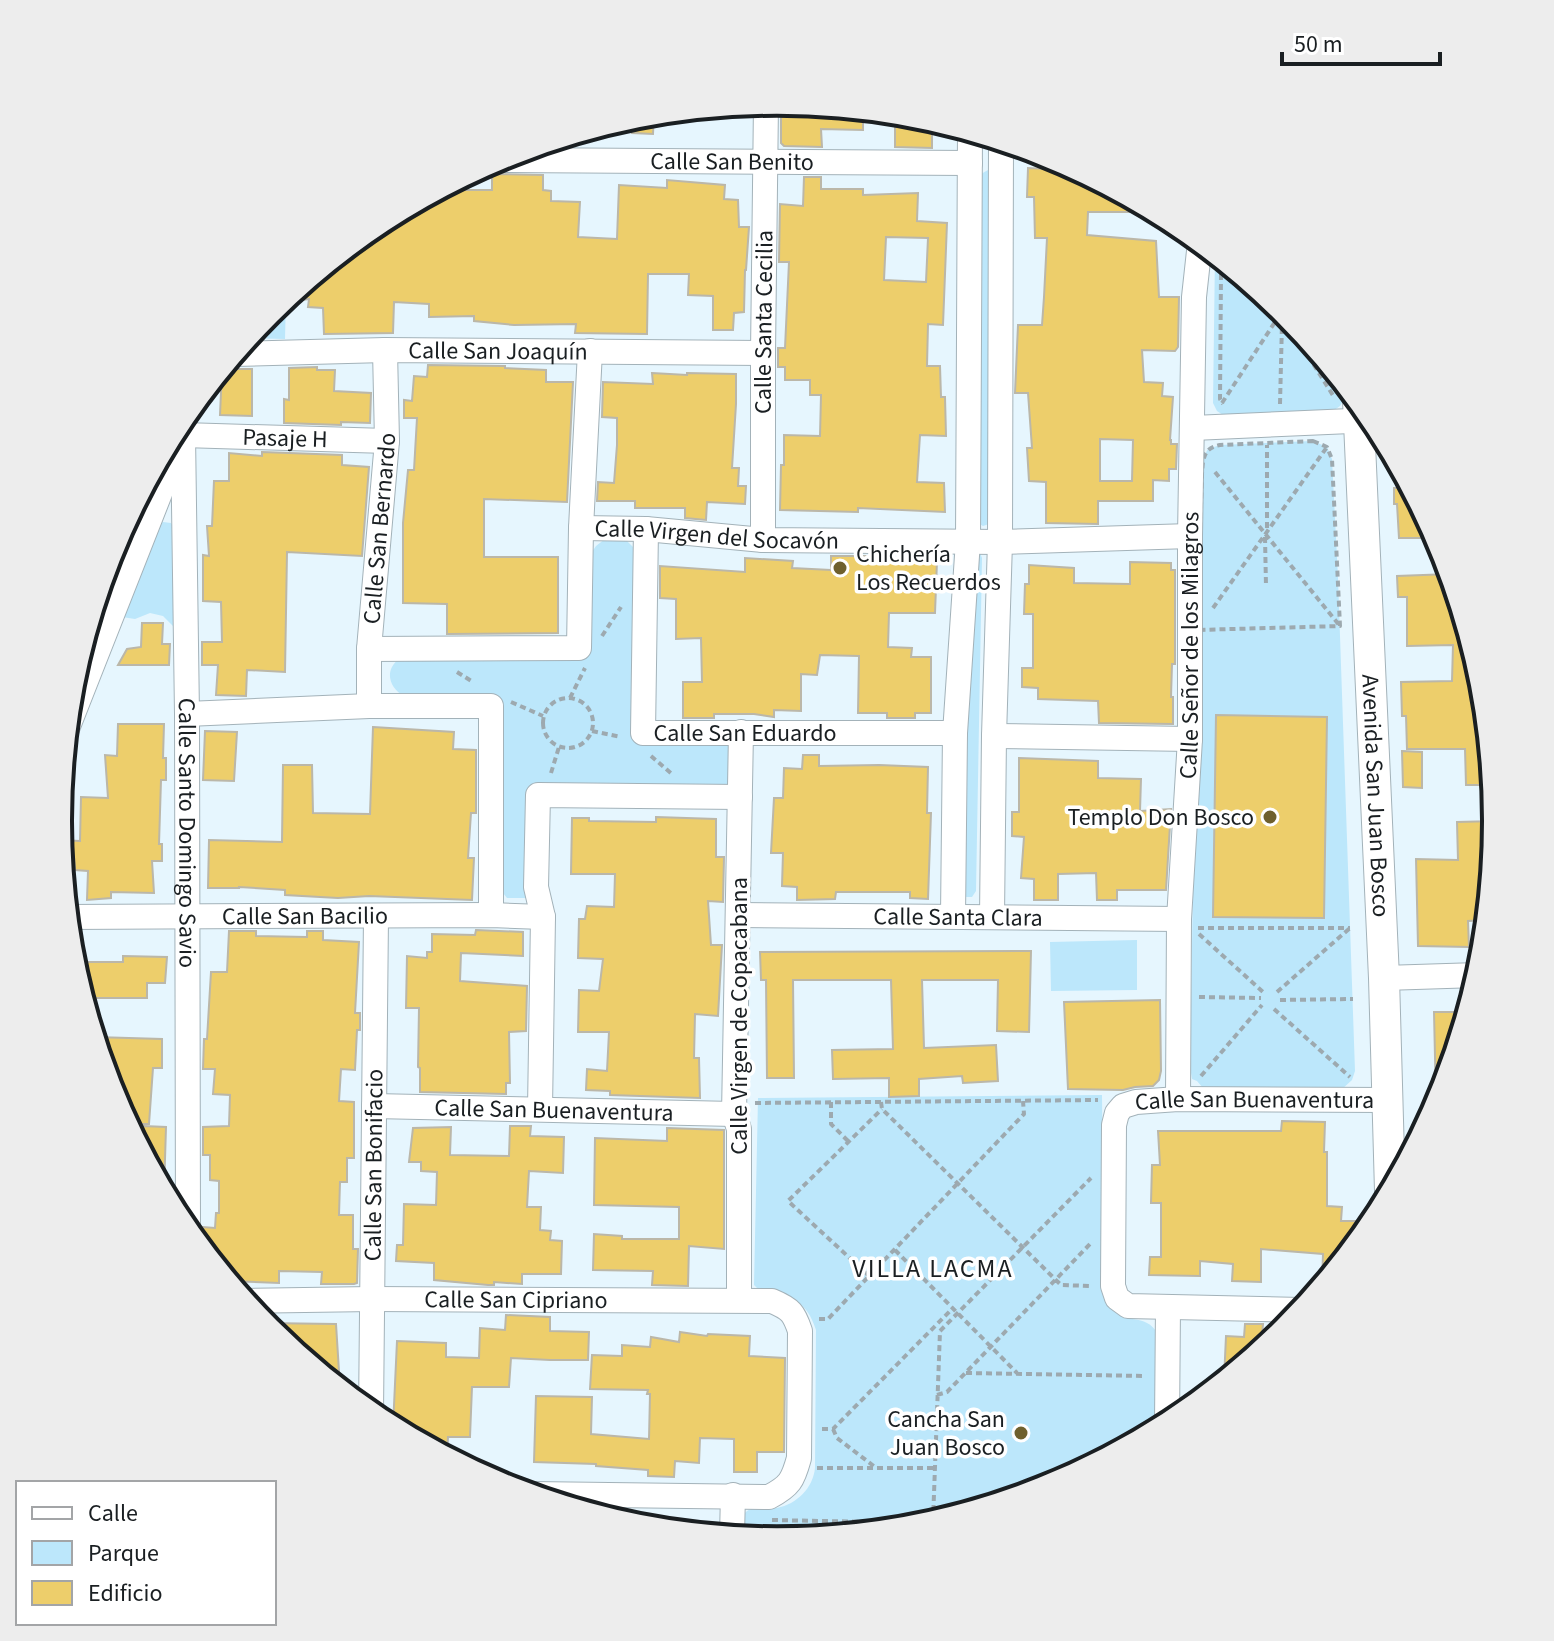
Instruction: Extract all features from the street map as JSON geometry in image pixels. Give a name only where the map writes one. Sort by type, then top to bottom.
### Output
[{"type":"street","name":"Calle Santa Cecilia","points":[[763,540],[766,116]]},
{"type":"street","name":"Calle San Benito","points":[[530,160],[765,162],[970,146]]},
{"type":"street","points":[[953,916],[955,733],[968,541],[970,146]]},
{"type":"street","points":[[992,917],[1005,153]]},
{"type":"street","name":"Calle Señor de los Milagros","points":[[1178,1099],[1179,919],[1190,739],[1194,297],[1199,256]]},
{"type":"street","name":"Calle San Joaquín","points":[[249,354],[385,350],[763,353]]},
{"type":"street","name":"Calle San Bernardo","points":[[369,706],[369,649],[387,441],[385,350]]},
{"type":"street","name":"Calle Virgen del Socavón","points":[[588,651],[581,528],[590,351]]},
{"type":"street","points":[[1193,428],[1349,409]]},
{"type":"street","name":"Avenida San Juan Bosco","points":[[1352,414],[1384,978],[1389,1170]]},
{"type":"street","name":"Pasaje H","points":[[195,424],[387,441]]},
{"type":"street","name":"Calle Santo Domingo Savio","points":[[185,438],[188,1207]]},
{"type":"street","points":[[88,675],[170,462]]},
{"type":"street","name":"Calle Virgen del Socavón","points":[[581,528],[646,529],[763,540],[1000,542],[1190,536]]},
{"type":"street","name":"Calle San Eduardo","points":[[646,529],[643,733],[955,733]]},
{"type":"street","points":[[369,649],[588,651]]},
{"type":"street","points":[[187,714],[499,704],[491,915]]},
{"type":"street","name":"Calle Virgen de Copacabana","points":[[739,1300],[739,1129],[734,1114],[741,732]]},
{"type":"street","points":[[994,736],[1190,739]]},
{"type":"street","points":[[540,1109],[543,917],[536,887],[539,796],[740,797]]},
{"type":"street","name":"Calle Santa Clara","points":[[738,915],[1179,919]]},
{"type":"street","name":"Calle San Bonifacio","points":[[371,1397],[376,916]]},
{"type":"street","name":"Calle San Bacilio","points":[[79,917],[543,917]]},
{"type":"street","points":[[1384,978],[1464,975]]},
{"type":"street","name":"Calle San Buenaventura","points":[[1123,1106],[1178,1099],[1387,1100]]},
{"type":"street","name":"Calle San Buenaventura","points":[[374,1106],[734,1114]]},
{"type":"street","points":[[1123,1106],[1117,1113],[1114,1125],[1113,1286],[1117,1298],[1128,1306],[1285,1310]]},
{"type":"street","name":"Calle San Cipriano","points":[[261,1301],[739,1300],[772,1301],[792,1315]]},
{"type":"street","points":[[1167,1408],[1168,1307]]},
{"type":"street","points":[[600,1502],[733,1517],[769,1497],[791,1478],[799,1458],[800,1331],[792,1315]]},
{"type":"path","points":[[1221,273],[1222,403]]},
{"type":"path","points":[[1222,403],[1275,322]]},
{"type":"path","points":[[1280,406],[1286,333]]},
{"type":"path","points":[[1222,403],[1229,408]]},
{"type":"path","points":[[1267,406],[1292,406]]},
{"type":"path","points":[[1197,630],[1203,458],[1208,449],[1213,446],[1313,441],[1327,447],[1332,459],[1340,626]]},
{"type":"path","points":[[1266,586],[1268,443]]},
{"type":"path","points":[[1197,630],[1327,447]]},
{"type":"path","points":[[1203,458],[1340,626]]},
{"type":"path","points":[[570,698],[588,651],[627,597]]},
{"type":"path","points":[[1197,630],[1340,626]]},
{"type":"path","points":[[450,668],[474,683]]},
{"type":"path","points":[[570,698],[579,700],[591,713],[592,731],[582,744],[559,747],[545,735],[543,716],[553,702],[570,698]]},
{"type":"path","points":[[499,704],[543,716]]},
{"type":"path","points":[[592,731],[625,738]]},
{"type":"path","points":[[539,796],[559,747]]},
{"type":"path","points":[[649,755],[675,776]]},
{"type":"path","points":[[1263,992],[1192,927],[1350,928],[1277,992]]},
{"type":"path","points":[[1191,996],[1261,1002],[1197,1081]]},
{"type":"path","points":[[1280,1000],[1353,999]]},
{"type":"path","points":[[1274,1009],[1352,1080]]},
{"type":"path","points":[[734,1114],[751,1103],[1110,1100],[1123,1106]]},
{"type":"path","points":[[792,1315],[813,1320],[828,1319],[1024,1114],[1023,1101]]},
{"type":"path","points":[[831,1102],[831,1124],[849,1141]]},
{"type":"path","points":[[881,1102],[882,1109],[1061,1285],[1113,1286]]},
{"type":"path","points":[[869,1276],[788,1201],[882,1109]]},
{"type":"path","points":[[940,1331],[1091,1178],[1113,1178]]},
{"type":"path","points":[[937,1395],[947,1392],[966,1373],[1089,1243],[1113,1243]]},
{"type":"path","points":[[895,1249],[1017,1373]]},
{"type":"path","points":[[799,1429],[833,1429],[953,1308]]},
{"type":"path","points":[[934,1507],[940,1321]]},
{"type":"path","points":[[966,1373],[1168,1376]]},
{"type":"path","points":[[833,1429],[837,1438],[876,1468]]},
{"type":"path","points":[[791,1478],[876,1468],[935,1468]]},
{"type":"path","points":[[733,1517],[853,1521]]},
{"type":"green space","points":[[991,171],[989,524],[983,526],[978,523],[981,174]]},
{"type":"green space","points":[[1215,268],[1276,322],[1343,401],[1333,411],[1223,415],[1213,403]]},
{"type":"green space","points":[[286,315],[285,339],[263,338]]},
{"type":"green space","points":[[1313,441],[1327,447],[1332,459],[1355,1071],[1352,1080],[1341,1090],[1203,1088],[1192,1079],[1190,1067],[1200,463],[1208,449],[1220,445]]},
{"type":"green space","points":[[171,523],[175,529],[173,626],[163,616],[150,613],[135,619],[122,617],[158,525]]},
{"type":"green space","points":[[605,539],[627,541],[635,554],[632,734],[730,743],[736,787],[550,788],[531,896],[507,898],[502,887],[499,704],[404,696],[392,684],[391,668],[399,659],[578,658],[592,552]]},
{"type":"green space","points":[[980,553],[976,891],[972,897],[966,897],[962,893],[967,557]]},
{"type":"green space","points":[[1137,940],[1137,990],[1051,991],[1050,942]]},
{"type":"green space","points":[[1102,1095],[1104,1298],[1117,1314],[1144,1321],[1156,1331],[1155,1415],[1089,1453],[1047,1472],[959,1501],[869,1519],[823,1524],[743,1525],[748,1511],[777,1508],[797,1499],[811,1482],[815,1468],[816,1330],[801,1305],[786,1296],[758,1289],[754,1285],[758,1098]]},
{"type":"building","points":[[781,116],[863,121],[863,130],[821,129],[822,147],[784,146],[781,143]]},
{"type":"building","points":[[895,126],[932,133],[932,148],[895,147]]},
{"type":"building","points":[[653,127],[653,134],[632,131]]},
{"type":"building","points":[[1028,168],[1047,169],[1133,212],[1088,212],[1087,235],[1156,241],[1159,297],[1179,297],[1178,347],[1175,351],[1142,350],[1144,382],[1163,383],[1162,396],[1173,397],[1170,440],[1171,444],[1177,444],[1176,469],[1169,469],[1169,481],[1153,480],[1153,501],[1098,501],[1098,524],[1046,523],[1046,482],[1029,481],[1027,448],[1032,448],[1028,393],[1015,393],[1018,325],[1042,325],[1047,238],[1035,238],[1034,197],[1027,197]],"holes":[[[1100,439],[1133,440],[1132,481],[1100,481]]]},
{"type":"building","points":[[496,174],[543,175],[543,190],[551,191],[551,201],[580,202],[578,237],[617,239],[619,185],[667,188],[667,180],[725,185],[724,199],[738,200],[739,227],[749,227],[744,312],[734,313],[733,330],[713,330],[713,296],[688,295],[689,274],[648,274],[647,334],[575,333],[576,324],[514,325],[474,321],[474,316],[429,317],[429,304],[394,302],[393,333],[324,334],[323,308],[308,307],[309,299],[301,300],[312,290],[385,234],[425,210],[461,190],[492,190],[492,176]]},
{"type":"building","points":[[804,177],[821,177],[821,189],[863,189],[863,195],[918,193],[917,221],[947,223],[943,325],[928,324],[927,366],[940,366],[946,436],[920,435],[917,482],[944,483],[945,512],[858,508],[858,512],[780,510],[784,435],[820,436],[821,395],[810,395],[810,380],[785,380],[785,367],[778,367],[778,348],[785,348],[789,262],[779,262],[780,204],[803,206]],"holes":[[[886,237],[928,238],[926,282],[884,280]]]},
{"type":"building","points":[[428,365],[546,370],[546,382],[573,382],[567,502],[484,499],[484,557],[558,557],[558,633],[447,634],[447,604],[403,603],[403,523],[408,470],[414,470],[417,418],[404,418],[404,400],[412,401],[414,376],[427,377]]},
{"type":"building","points":[[317,367],[317,370],[335,370],[334,391],[371,393],[370,423],[284,423],[284,399],[289,400],[289,368]]},
{"type":"building","points":[[236,369],[252,369],[252,416],[220,415],[221,387]]},
{"type":"building","points":[[652,373],[736,374],[732,468],[739,468],[738,486],[746,486],[745,504],[707,502],[706,520],[685,518],[685,508],[635,508],[635,501],[597,501],[598,482],[614,483],[617,445],[617,418],[602,417],[603,382],[653,384]]},
{"type":"building","points":[[262,452],[342,455],[342,465],[369,467],[362,556],[287,552],[285,672],[247,670],[246,696],[216,695],[218,665],[202,665],[202,642],[222,642],[221,602],[203,601],[203,555],[209,556],[207,526],[212,526],[214,481],[229,481],[229,453],[262,456]]},
{"type":"building","points":[[1394,488],[1398,488],[1422,538],[1399,538],[1397,504],[1394,504]]},
{"type":"building","points":[[831,556],[937,561],[935,613],[889,613],[888,647],[912,648],[911,657],[931,657],[931,713],[915,713],[915,718],[887,718],[887,713],[858,713],[859,656],[820,655],[817,675],[801,674],[801,711],[774,710],[774,717],[714,714],[714,718],[683,718],[683,682],[702,682],[701,638],[676,639],[676,599],[660,598],[660,566],[745,572],[745,558],[793,561],[792,568],[831,570]]},
{"type":"building","points":[[1130,562],[1171,563],[1171,570],[1175,570],[1173,724],[1099,723],[1098,701],[1038,699],[1038,688],[1022,687],[1022,668],[1033,668],[1033,614],[1024,614],[1029,565],[1074,568],[1074,583],[1130,584]]},
{"type":"building","points":[[1437,574],[1458,638],[1468,683],[1476,728],[1480,785],[1466,785],[1465,749],[1407,749],[1401,682],[1452,681],[1453,645],[1407,646],[1407,597],[1398,597],[1397,576]]},
{"type":"building","points":[[142,623],[163,623],[162,644],[170,644],[169,665],[118,665],[127,649],[141,647]]},
{"type":"building","name":"Templo Don Bosco","points":[[1216,715],[1327,717],[1324,918],[1213,917]]},
{"type":"building","points":[[118,724],[164,724],[166,780],[161,780],[159,844],[162,844],[162,861],[152,861],[154,893],[111,892],[111,898],[87,900],[88,871],[75,870],[74,857],[73,841],[80,841],[81,797],[108,798],[105,755],[117,756]]},
{"type":"building","points":[[373,727],[454,732],[453,749],[476,750],[476,813],[471,813],[468,858],[474,858],[472,900],[369,896],[338,898],[285,895],[285,890],[208,888],[209,840],[282,842],[283,765],[312,765],[313,813],[370,814]]},
{"type":"building","points":[[205,731],[237,732],[234,781],[203,780]]},
{"type":"building","points":[[1402,751],[1422,752],[1422,788],[1403,787]]},
{"type":"building","points":[[803,755],[819,755],[819,766],[928,767],[927,813],[931,813],[928,899],[910,898],[910,892],[836,892],[835,899],[797,900],[797,887],[782,886],[783,853],[771,853],[774,798],[783,798],[784,768],[802,769]]},
{"type":"building","points":[[1019,758],[1098,761],[1098,778],[1141,779],[1140,811],[1171,809],[1166,890],[1117,890],[1117,900],[1097,900],[1096,873],[1058,874],[1058,900],[1034,900],[1034,879],[1021,878],[1024,837],[1012,836],[1012,812],[1019,812]]},
{"type":"building","points":[[656,817],[716,819],[716,857],[724,857],[723,902],[708,901],[711,945],[722,945],[718,1016],[695,1014],[694,1058],[699,1058],[700,1098],[610,1095],[610,1091],[586,1090],[587,1069],[607,1071],[609,1032],[578,1032],[579,990],[599,991],[603,959],[578,958],[579,919],[585,919],[587,906],[614,907],[615,874],[571,874],[572,818],[656,822]]},
{"type":"building","points":[[1482,821],[1476,913],[1475,921],[1468,921],[1469,947],[1418,946],[1416,859],[1458,860],[1457,822]]},
{"type":"building","points":[[476,930],[523,932],[523,956],[461,953],[460,981],[527,986],[526,1031],[509,1032],[510,1083],[506,1083],[506,1094],[420,1092],[419,1008],[406,1008],[407,956],[427,958],[427,952],[432,952],[432,934],[475,935]]},
{"type":"building","points":[[229,931],[256,931],[256,936],[307,937],[307,931],[323,931],[323,940],[359,942],[355,1013],[360,1013],[360,1030],[357,1030],[355,1070],[341,1069],[339,1101],[354,1102],[354,1158],[347,1158],[347,1182],[340,1182],[339,1215],[353,1215],[353,1249],[358,1249],[357,1283],[321,1284],[322,1272],[279,1271],[279,1283],[244,1282],[203,1229],[215,1228],[216,1213],[219,1213],[219,1181],[210,1180],[210,1155],[203,1155],[203,1127],[229,1126],[230,1095],[213,1094],[215,1069],[203,1069],[204,1039],[207,1039],[211,972],[227,972]]},
{"type":"building","points":[[1031,951],[1029,1032],[997,1031],[998,980],[922,980],[924,1048],[996,1045],[998,1081],[963,1083],[962,1076],[919,1079],[919,1096],[889,1097],[889,1078],[833,1079],[832,1050],[893,1049],[891,980],[793,980],[794,1078],[767,1078],[766,980],[761,980],[760,952]]},
{"type":"building","points":[[123,956],[167,957],[165,983],[147,983],[147,998],[95,998],[87,962],[123,962]]},
{"type":"building","points":[[1160,1000],[1161,1071],[1159,1080],[1153,1086],[1123,1090],[1068,1089],[1064,1002]]},
{"type":"building","points":[[1434,1012],[1455,1012],[1445,1047],[1435,1071]]},
{"type":"building","points":[[106,1037],[162,1039],[162,1068],[153,1068],[149,1124],[141,1124]]},
{"type":"building","points":[[1282,1121],[1325,1122],[1327,1206],[1342,1207],[1341,1221],[1356,1221],[1323,1266],[1323,1254],[1261,1249],[1261,1282],[1232,1281],[1233,1264],[1200,1261],[1200,1276],[1149,1275],[1150,1257],[1161,1257],[1161,1203],[1151,1203],[1152,1165],[1160,1165],[1158,1131],[1281,1131]]},
{"type":"building","points":[[510,1126],[531,1126],[530,1136],[564,1137],[563,1173],[529,1171],[527,1207],[541,1207],[540,1230],[551,1231],[550,1240],[562,1241],[561,1274],[522,1274],[522,1284],[494,1282],[494,1285],[488,1285],[434,1280],[434,1263],[396,1261],[397,1245],[403,1245],[404,1204],[436,1205],[437,1172],[421,1171],[421,1162],[409,1162],[413,1128],[451,1127],[450,1155],[509,1156]]},
{"type":"building","points":[[166,1127],[165,1170],[145,1132],[143,1128]]},
{"type":"building","points":[[667,1128],[724,1130],[724,1249],[689,1246],[688,1286],[652,1285],[653,1271],[593,1270],[594,1234],[622,1236],[622,1239],[679,1239],[679,1207],[594,1205],[595,1138],[667,1141]]},
{"type":"building","points":[[506,1315],[550,1317],[550,1331],[589,1332],[588,1360],[511,1358],[509,1387],[472,1387],[470,1437],[448,1437],[448,1444],[394,1412],[397,1341],[446,1343],[446,1357],[479,1358],[480,1328],[505,1330]]},
{"type":"building","points":[[283,1323],[336,1324],[339,1373]]},
{"type":"building","points":[[1245,1324],[1263,1324],[1262,1332],[1225,1365],[1226,1336],[1244,1337]]},
{"type":"building","points":[[680,1332],[707,1336],[750,1336],[749,1356],[785,1358],[784,1452],[757,1452],[757,1472],[734,1472],[734,1439],[700,1438],[699,1463],[675,1461],[674,1477],[648,1476],[648,1470],[596,1464],[534,1462],[536,1396],[592,1397],[591,1434],[649,1439],[648,1390],[590,1389],[592,1355],[622,1356],[622,1345],[650,1347],[651,1337],[679,1342]]},
{"type":"place","name":"Chichería Los Recuerdos","points":[[840,568]]},
{"type":"place","name":"Templo Don Bosco","points":[[1270,817]]},
{"type":"place","name":"Cancha San Juan Bosco","points":[[1021,1433]]},
{"type":"district","name":"VILLA LACMA","points":[[933,1268]]}]
